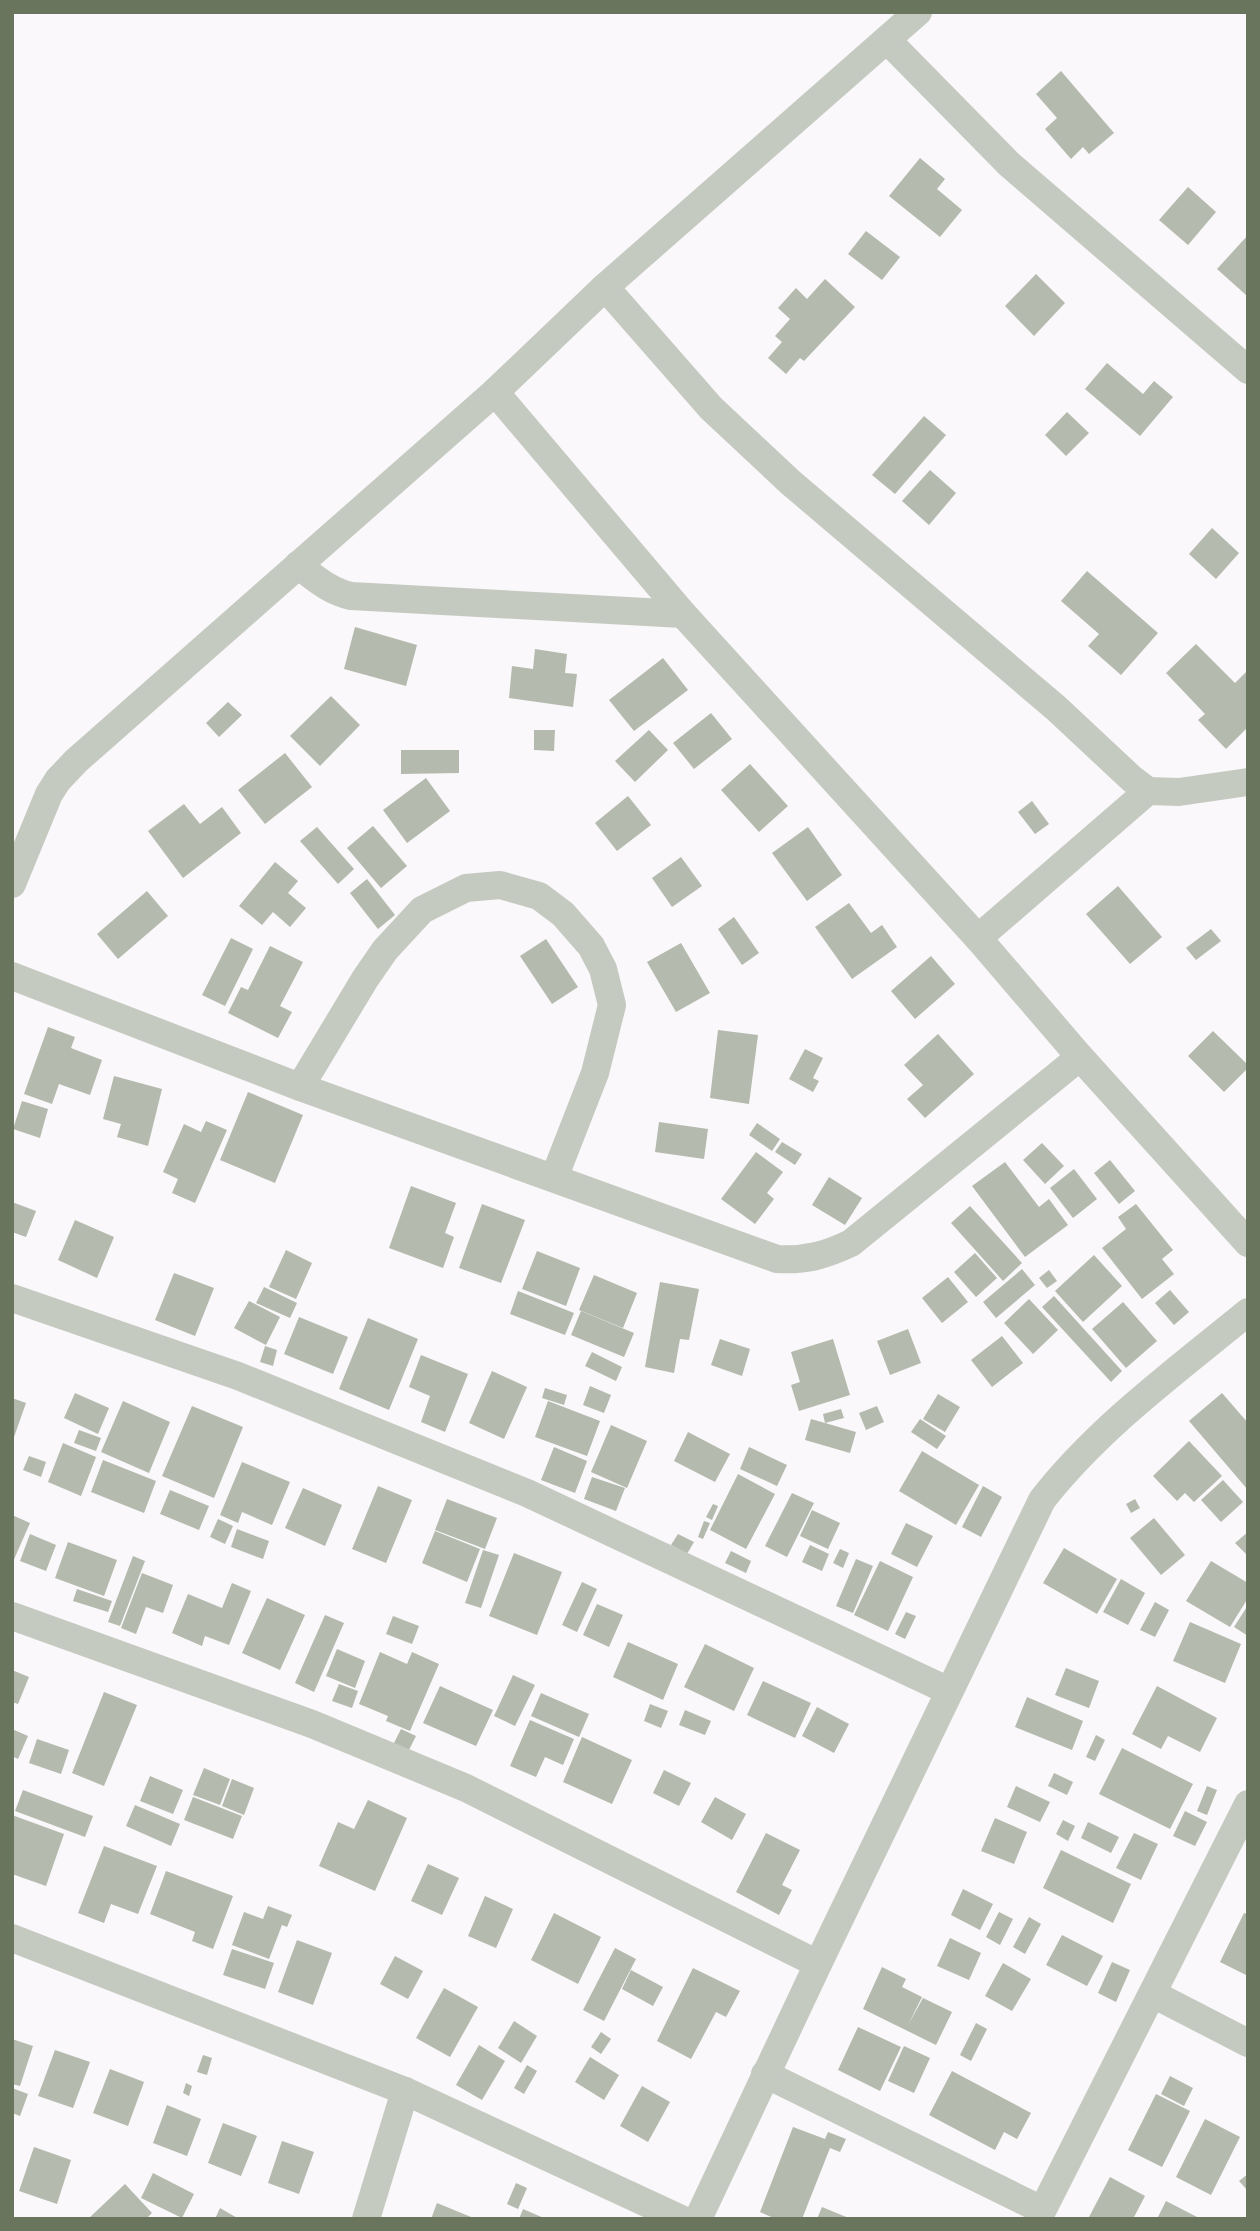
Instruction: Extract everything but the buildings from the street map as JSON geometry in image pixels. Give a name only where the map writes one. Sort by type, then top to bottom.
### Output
[{"type":"street","points":[[12,884],[49,794],[58,779],[76,761],[495,391],[605,287],[918,12]]},
{"type":"street","points":[[887,41],[1009,164],[1248,370]]},
{"type":"street","points":[[605,287],[712,408],[790,482],[1056,708],[1132,779],[1148,791],[1179,792],[1248,782]]},
{"type":"street","points":[[495,391],[683,614],[978,938],[1080,1057],[1248,1243]]},
{"type":"street","points":[[298,565],[325,586],[351,596],[683,614]]},
{"type":"street","points":[[978,938],[1148,791]]},
{"type":"street","points":[[300,1087],[365,979],[385,950],[422,910],[466,888],[500,885],[539,896],[563,915],[591,946],[603,969],[612,1005],[595,1073],[554,1178]]},
{"type":"street","points":[[12,976],[300,1087],[776,1259],[799,1261],[851,1243],[1080,1057]]},
{"type":"street","points":[[12,1298],[238,1376],[527,1493],[949,1690]]},
{"type":"street","points":[[698,2219],[765,2074],[1042,1500],[1064,1471],[1121,1417],[1248,1312]]},
{"type":"street","points":[[12,1616],[312,1724],[466,1788],[818,1964]]},
{"type":"street","points":[[765,2074],[1040,2215],[1248,1804]]},
{"type":"street","points":[[12,1938],[405,2091],[681,2219]]},
{"type":"street","points":[[1153,1994],[1248,2043]]},
{"type":"street","points":[[366,2219],[405,2091]]}]
